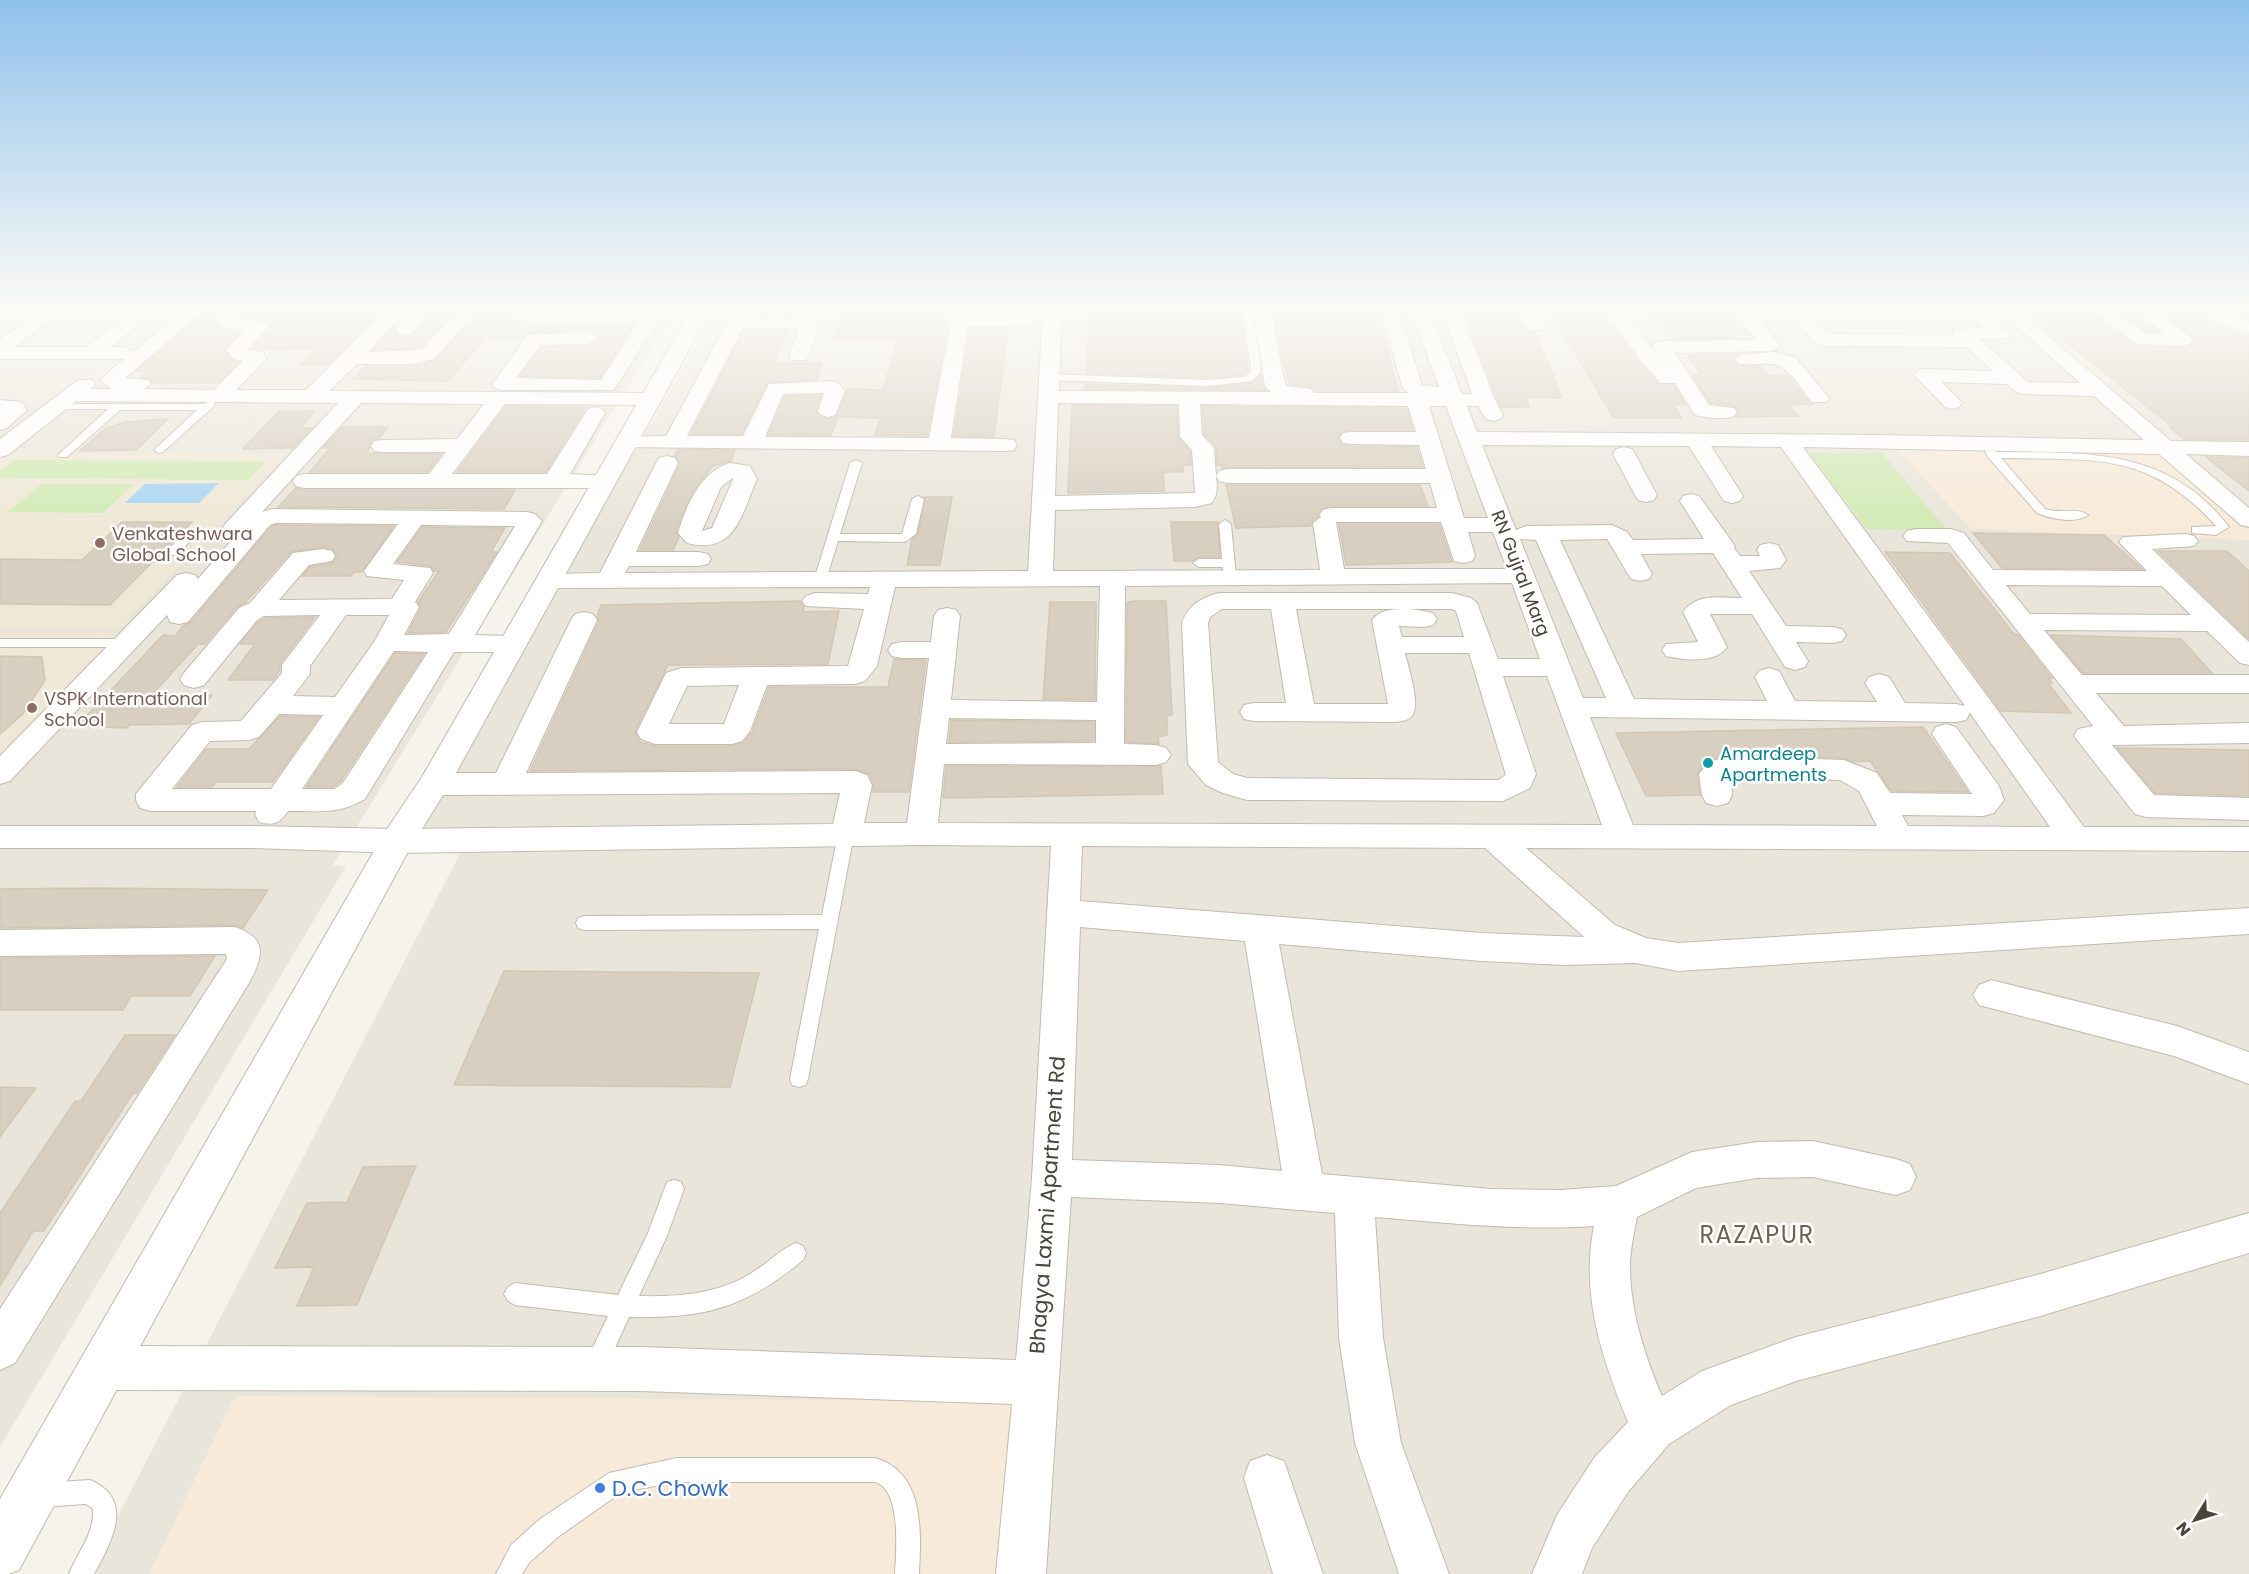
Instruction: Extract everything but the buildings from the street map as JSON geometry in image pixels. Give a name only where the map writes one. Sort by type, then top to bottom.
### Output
[{"type":"street","points":[[0,450],[85,383]]},
{"type":"street","points":[[114,383],[219,395]]},
{"type":"street","points":[[219,395],[231,383]]},
{"type":"street","points":[[311,397],[325,383]]},
{"type":"street","points":[[503,383],[506,386],[607,386],[609,383]]},
{"type":"street","points":[[0,1551],[397,841],[434,784],[661,383]]},
{"type":"street","points":[[609,581],[705,383]]},
{"type":"street","points":[[939,444],[947,383]]},
{"type":"street","points":[[1040,578],[1049,383]]},
{"type":"street","points":[[1276,383],[1277,389],[1288,393],[1341,392]]},
{"type":"street","points":[[1412,383],[1413,388],[1422,392],[1485,400]]},
{"type":"street","name":"RN Gujral Marg","points":[[1448,383],[1622,837]]},
{"type":"street","points":[[1479,383],[1490,413],[1496,417],[1533,418]]},
{"type":"street","points":[[1668,383],[1693,431],[1732,496]]},
{"type":"street","points":[[1685,383],[1702,411],[1727,412]]},
{"type":"street","points":[[1806,383],[1819,398]]},
{"type":"street","points":[[1932,383],[1952,403]]},
{"type":"street","points":[[2018,383],[2023,388],[2098,390]]},
{"type":"street","points":[[2091,383],[2164,448],[2216,503],[2245,508]]},
{"type":"street","points":[[751,442],[777,388],[831,387],[835,391],[828,411]]},
{"type":"street","points":[[1049,387],[1189,398],[1417,400],[1453,396]]},
{"type":"street","points":[[63,401],[219,395],[652,399]]},
{"type":"street","points":[[0,774],[128,643],[355,397]]},
{"type":"street","points":[[435,481],[500,398]]},
{"type":"street","points":[[1044,502],[1204,498],[1206,494],[1203,448],[1191,437],[1189,398]]},
{"type":"street","points":[[1417,400],[1463,556]]},
{"type":"street","points":[[0,406],[15,406],[17,410],[0,424]]},
{"type":"street","points":[[554,482],[595,413]]},
{"type":"street","points":[[1603,423],[1656,431]]},
{"type":"street","points":[[1552,453],[1624,454],[1693,431],[1780,457],[1809,495]]},
{"type":"street","points":[[1469,438],[1693,431],[1788,441],[1988,449],[2192,448],[2245,452]]},
{"type":"street","points":[[351,481],[392,434],[468,439]]},
{"type":"street","points":[[1351,438],[1428,439]]},
{"type":"street","points":[[1788,441],[2075,838]]},
{"type":"street","points":[[627,442],[670,452],[751,442],[1006,445]]},
{"type":"street","points":[[2192,448],[2245,508]]},
{"type":"street","points":[[1624,454],[1646,495]]},
{"type":"street","points":[[1227,476],[1439,476]]},
{"type":"street","points":[[304,481],[605,481]]},
{"type":"street","points":[[1691,501],[1796,661]]},
{"type":"street","points":[[400,606],[421,573],[376,571],[415,517]]},
{"type":"street","points":[[179,615],[266,518],[523,518],[530,521],[354,791],[340,800],[152,800],[150,798],[198,734],[208,730],[249,730],[296,674],[296,665],[340,606]]},
{"type":"street","points":[[1333,577],[1328,519],[1452,520],[1545,533],[1612,532],[1626,547],[1640,574]]},
{"type":"street","points":[[1545,533],[1624,708]]},
{"type":"street","points":[[2191,535],[2131,542],[2249,657]]},
{"type":"street","points":[[1915,536],[1956,538],[2115,734]]},
{"type":"street","points":[[1626,547],[1728,555],[1771,563],[1774,560],[1769,550]]},
{"type":"street","points":[[194,679],[248,614],[259,608],[302,558],[323,556]]},
{"type":"street","points":[[620,559],[699,560],[818,591],[882,591],[1040,578],[1113,578],[1230,570],[1333,577],[1522,576]]},
{"type":"street","points":[[549,581],[609,581],[699,560]]},
{"type":"street","points":[[1986,577],[2169,579]]},
{"type":"street","points":[[1106,753],[1110,745],[1113,578]]},
{"type":"street","points":[[756,677],[855,675],[863,666],[882,591]]},
{"type":"street","points":[[1219,601],[1452,601],[1462,603],[1468,608],[1471,619],[1521,774],[1519,781],[1503,790],[1247,789],[1231,786],[1209,773],[1203,764],[1196,617],[1207,605],[1219,601]]},
{"type":"street","points":[[1282,601],[1302,713]]},
{"type":"street","points":[[251,837],[279,800],[407,609],[400,606],[259,608]]},
{"type":"street","points":[[1675,650],[1708,650],[1714,646],[1696,612],[1702,606],[1760,606]]},
{"type":"street","points":[[921,834],[947,616]]},
{"type":"street","points":[[1254,712],[1396,713],[1401,711],[1402,701],[1385,620],[1389,618],[1471,619]]},
{"type":"street","points":[[506,784],[584,620]]},
{"type":"street","points":[[2024,622],[2214,623]]},
{"type":"street","points":[[1778,634],[1833,635]]},
{"type":"street","points":[[386,643],[513,644]]},
{"type":"street","points":[[1389,645],[1484,656],[1558,668]]},
{"type":"street","points":[[901,650],[943,650]]},
{"type":"street","points":[[1769,677],[1786,710]]},
{"type":"street","points":[[1879,683],[1897,712]]},
{"type":"street","points":[[2074,684],[2249,684]]},
{"type":"street","points":[[270,707],[276,705],[343,706]]},
{"type":"street","points":[[1573,707],[1897,712],[1951,723],[1988,794],[1988,803],[1983,805],[1881,804]]},
{"type":"street","points":[[936,709],[1110,711]]},
{"type":"street","points":[[2249,733],[2088,736],[2146,806],[2249,809]]},
{"type":"street","points":[[930,754],[1156,754]]},
{"type":"street","points":[[1717,795],[1714,774],[1719,769],[1731,766],[1844,770],[1866,780],[1899,838]]},
{"type":"street","points":[[434,784],[856,782],[846,834]]},
{"type":"street","points":[[0,837],[251,837],[397,841],[921,834],[2249,839]]},
{"type":"street","name":"Bhagya Laxmi Apartment Rd","points":[[1021,1574],[1052,1178],[1067,835]]},
{"type":"street","points":[[1492,836],[1603,934],[1641,951]]},
{"type":"street","points":[[1064,913],[1482,947],[1565,951],[1641,951],[1678,957],[2249,921]]},
{"type":"street","points":[[1260,930],[1305,1192]]},
{"type":"street","points":[[0,943],[234,940],[242,947],[244,959],[0,1348]]},
{"type":"street","points":[[1992,995],[2177,1041],[2249,1068]]},
{"type":"street","points":[[1052,1178],[1219,1184],[1491,1208],[1561,1209],[1619,1205],[1692,1170],[1757,1160],[1813,1159],[1896,1177]]},
{"type":"street","points":[[1354,1196],[1361,1338],[1377,1443],[1424,1574]]},
{"type":"street","points":[[1619,1205],[1609,1272],[1618,1326],[1635,1390],[1653,1428]]},
{"type":"street","points":[[1557,1574],[1574,1532],[1611,1475],[1653,1428],[1718,1387],[1796,1359],[2037,1296],[2249,1233]]},
{"type":"street","points":[[104,1368],[594,1369],[1036,1383]]},
{"type":"street","points":[[1267,1478],[1298,1574]]},
{"type":"lane","points":[[1049,387],[1161,383]]},
{"type":"lane","points":[[63,401],[118,406],[219,395]]},
{"type":"lane","points":[[159,450],[219,395]]},
{"type":"lane","points":[[63,455],[118,406]]},
{"type":"lane","points":[[1988,449],[2126,462],[2160,472],[2195,495],[2216,503]]},
{"type":"lane","points":[[1988,449],[2041,511],[2051,515],[2082,515]]},
{"type":"lane","points":[[818,591],[856,463]]},
{"type":"lane","points":[[2195,495],[2216,503]]},
{"type":"lane","points":[[833,537],[905,538],[910,534],[918,500]]},
{"type":"lane","points":[[2191,535],[2216,531],[2223,526],[2216,503]]},
{"type":"lane","points":[[1199,563],[1230,570],[1225,524]]},
{"type":"lane","points":[[173,552],[193,531],[227,536]]},
{"type":"lane","points":[[0,643],[128,643]]},
{"type":"lane","points":[[800,1079],[846,834]]},
{"type":"lane","points":[[584,923],[830,922]]},
{"type":"lane","points":[[594,1369],[657,1236],[674,1189]]},
{"type":"lane","points":[[515,1294],[623,1306],[700,1304],[739,1292],[771,1273],[796,1254]]},
{"type":"lane","points":[[508,1574],[520,1554],[549,1528],[618,1480],[677,1470],[875,1470],[888,1475],[898,1489],[906,1513],[909,1534],[907,1574]]},
{"type":"lane","points":[[31,1495],[90,1492],[101,1502],[105,1510],[103,1531],[81,1574]]},
{"type":"shaded area","points":[[0,383],[630,383],[333,865],[346,866],[0,1447]]},
{"type":"shaded area","points":[[674,383],[2249,383],[2249,1574],[88,1574],[467,840],[397,841],[623,449],[637,449]]},
{"type":"shaded area","points":[[1890,442],[2165,448],[2249,529],[2249,540],[1971,529]]},
{"type":"shaded area","name":"Venkateshwara Global School","points":[[8,452],[286,454],[119,628],[0,627],[0,458]]},
{"type":"shaded area","name":"VSPK International School","points":[[0,632],[138,632],[0,774]]},
{"type":"shaded area","name":"D.C. Chowk","points":[[235,1396],[1015,1401],[1005,1574],[149,1574]]},
{"type":"green space","points":[[1809,453],[1882,453],[1947,530],[1867,529]]},
{"type":"green space","points":[[13,460],[266,461],[248,480],[0,478],[0,471]]},
{"type":"green space","points":[[42,484],[134,484],[103,513],[8,512]]},
{"type":"water","points":[[219,483],[199,503],[125,503],[145,484]]},
{"type":"place","name":"Venkateshwara Global School","points":[[100,543]]},
{"type":"place","name":"VSPK International School","points":[[32,708]]},
{"type":"place","name":"Amardeep Apartments","points":[[1708,763]]},
{"type":"place","name":"D.C. Chowk","points":[[600,1488]]},
{"type":"district","name":"RAZAPUR","points":[[1757,1234]]}]
